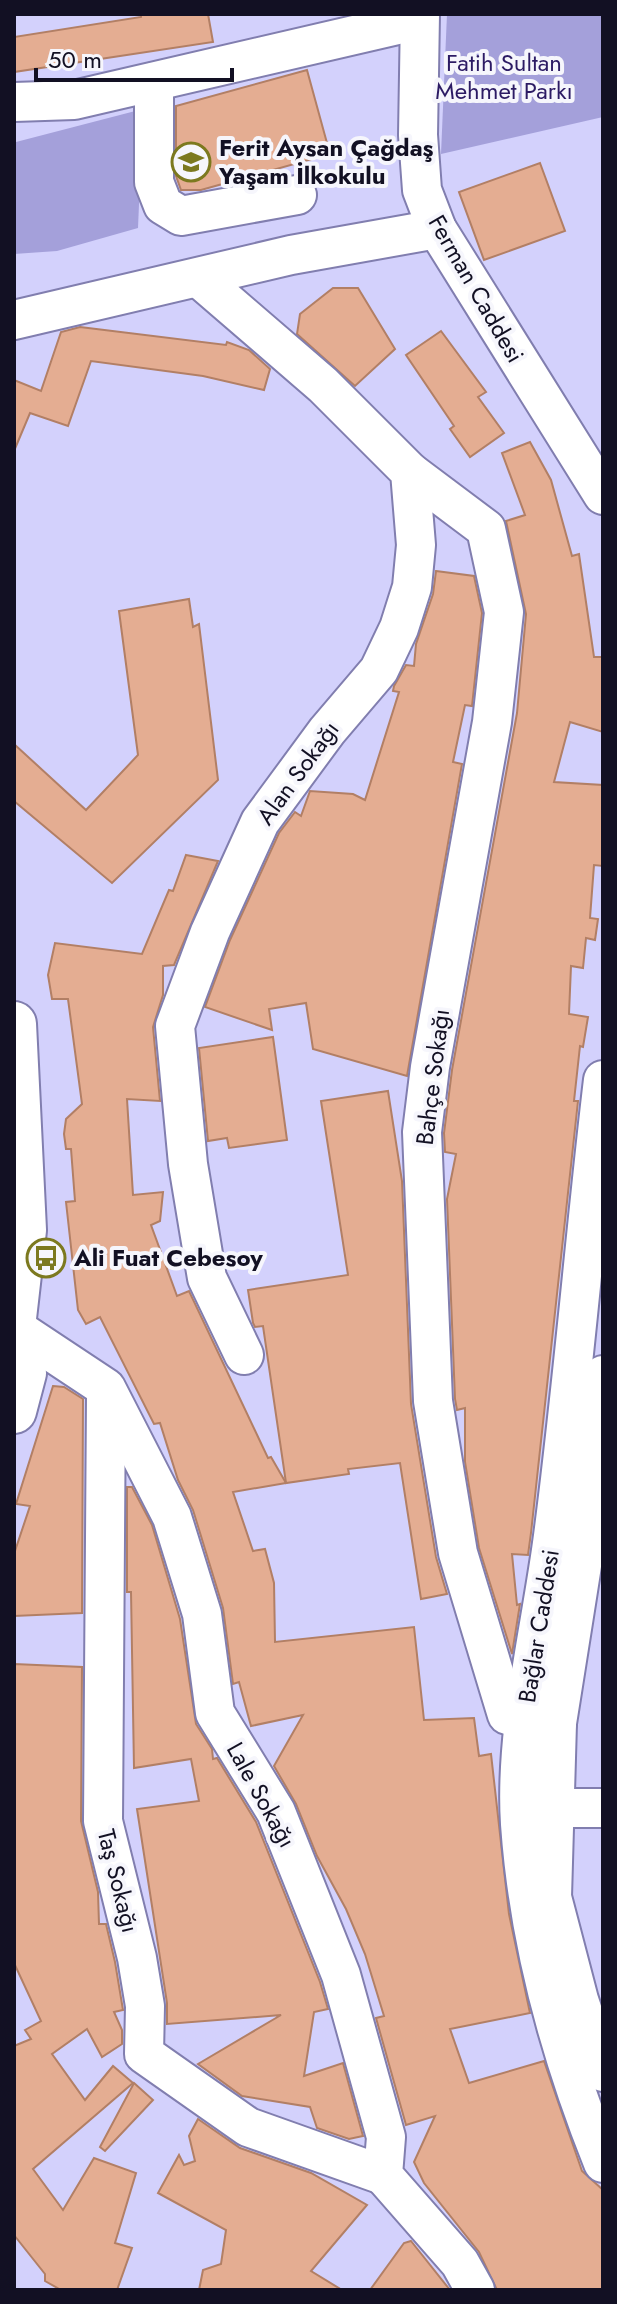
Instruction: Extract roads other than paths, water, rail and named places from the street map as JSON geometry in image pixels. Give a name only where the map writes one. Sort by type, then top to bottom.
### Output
[{"type":"main road","points":[[14,1024],[24,1230],[14,1318]]},
{"type":"main road","points":[[14,1328],[24,1373],[14,1411]]},
{"type":"street","points":[[14,102],[74,100],[419,17]]},
{"type":"street","name":"Ferman Caddesi","points":[[419,17],[422,190],[437,229],[603,495]]},
{"type":"street","points":[[154,82],[154,182],[163,205],[181,216],[297,195]]},
{"type":"street","points":[[14,320],[291,255],[437,229]]},
{"type":"street","points":[[199,278],[323,385],[410,472]]},
{"type":"street","name":"Alan Sokağı","points":[[244,1355],[207,1278],[188,1164],[175,1026],[210,932],[260,822],[327,731],[379,670],[399,628],[412,587],[416,545],[410,472]]},
{"type":"street","name":"Bahçe Sokağı","points":[[410,472],[486,529],[504,612],[492,722],[430,1067],[422,1132],[433,1401],[458,1553],[507,1715],[541,1722]]},
{"type":"street","name":"Bağlar Caddesi","points":[[603,1080],[553,1535],[541,1722],[554,1808],[552,1897],[579,2000],[603,2072]]},
{"type":"street","name":"Lale Sokağı","points":[[14,1328],[106,1388],[172,1517],[202,1614],[215,1713],[276,1812],[341,1975],[386,2137],[383,2175]]},
{"type":"street","name":"Bağlar Caddesi","points":[[603,1375],[586,1540],[520,1821],[529,1900],[550,2008],[603,2163]]},
{"type":"street","name":"Taş Sokağı","points":[[106,1388],[103,1821],[137,1958],[145,2006],[144,2054],[248,2127],[383,2175]]},
{"type":"street","points":[[554,1808],[603,1808]]},
{"type":"street","points":[[383,2175],[460,2263],[475,2290]]},
{"type":"place","name":"Ferit Aysan Çağdaş Yaşam İlkokulu","points":[[191,162]]},
{"type":"place","name":"Ali Fuat Cebesoy","points":[[46,1258]]},
{"type":"park label","name":"Fatih Sultan Mehmet Parkı","points":[[504,77]]}]
